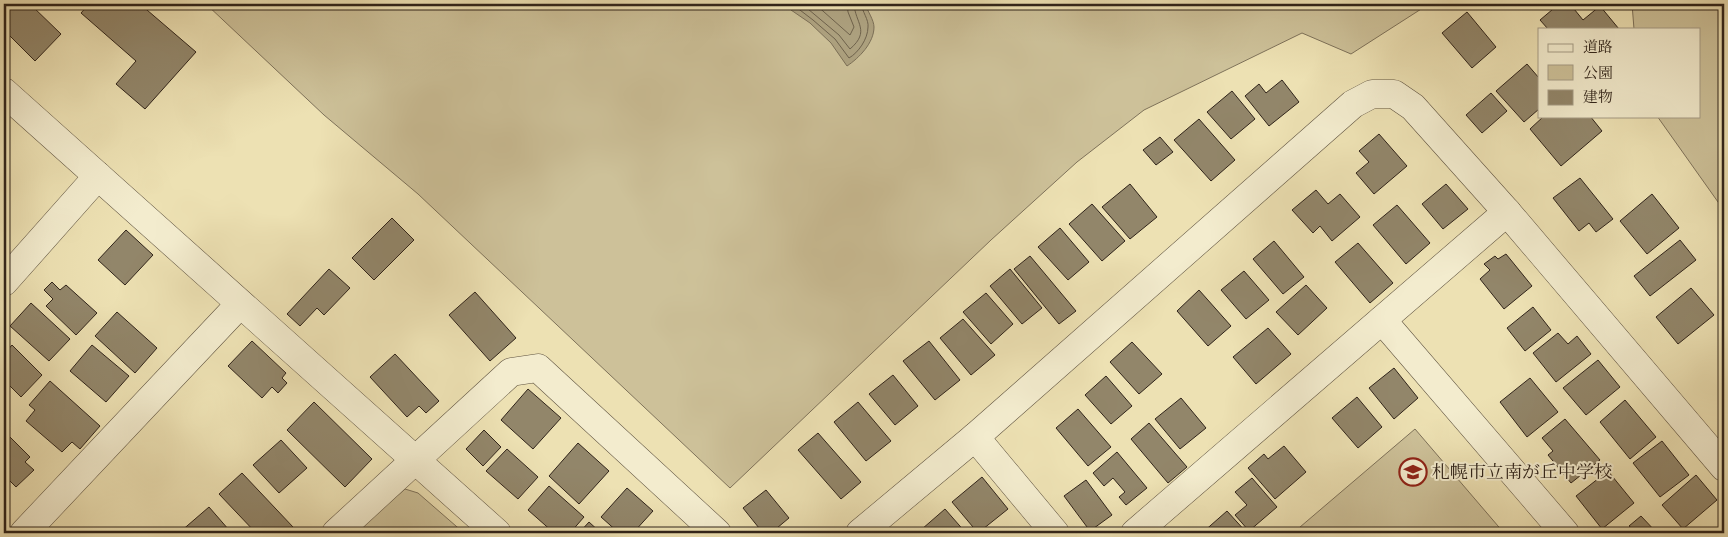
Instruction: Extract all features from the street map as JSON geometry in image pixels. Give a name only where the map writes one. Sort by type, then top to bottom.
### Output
[{"type":"street","points":[[4,92],[497,533]]},
{"type":"street","points":[[860,533],[975,437],[1353,104],[1372,94],[1394,94],[1413,107],[1507,212],[1724,467]]},
{"type":"street","points":[[4,282],[98,176]]},
{"type":"street","points":[[1135,533],[1507,212]]},
{"type":"street","points":[[24,533],[240,304]]},
{"type":"street","points":[[1382,320],[1565,533]]},
{"type":"street","points":[[336,533],[511,372],[538,368],[717,533]]},
{"type":"street","points":[[975,437],[1055,533]]},
{"type":"green space","points":[[206,4],[1429,4],[1351,54],[1302,33],[1144,110],[1077,162],[991,240],[730,488],[418,194],[324,115]]},
{"type":"green space","points":[[1632,4],[1724,4],[1724,245],[1723,209],[1658,118],[1700,118],[1700,28],[1634,28]]},
{"type":"green space","name":"札幌市立南が丘中学校","points":[[1415,429],[1504,533],[1293,533]]},
{"type":"green space","points":[[405,489],[418,493],[464,533],[354,533]]},
{"type":"water","points":[[790,4],[865,4],[874,24],[869,44],[847,66],[831,43],[810,23],[791,10]]},
{"type":"building","points":[[4,4],[10,4],[15,9],[20,4],[30,4],[61,34],[35,61],[4,30]]},
{"type":"building","points":[[89,4],[140,4],[196,52],[145,109],[116,84],[136,61],[81,13]]},
{"type":"building","points":[[1559,4],[1570,4],[1583,20],[1600,6],[1618,28],[1547,28],[1540,20]]},
{"type":"building","points":[[1467,12],[1496,47],[1472,68],[1442,33]]},
{"type":"building","points":[[1527,64],[1538,77],[1538,110],[1524,122],[1496,91]]},
{"type":"building","points":[[1282,80],[1299,102],[1269,126],[1245,96],[1259,84],[1266,93]]},
{"type":"building","points":[[1232,91],[1255,119],[1231,139],[1207,112]]},
{"type":"building","points":[[1491,93],[1507,111],[1482,133],[1466,115]]},
{"type":"building","points":[[1542,118],[1592,118],[1602,131],[1561,166],[1530,129]]},
{"type":"building","points":[[1199,119],[1235,160],[1211,181],[1174,140]]},
{"type":"building","points":[[1379,134],[1407,166],[1374,194],[1356,173],[1369,162],[1359,151]]},
{"type":"building","points":[[1160,137],[1173,152],[1156,165],[1143,150]]},
{"type":"building","points":[[1580,178],[1613,219],[1596,232],[1589,223],[1579,231],[1553,198]]},
{"type":"building","points":[[1130,184],[1157,217],[1130,239],[1102,207]]},
{"type":"building","points":[[1446,184],[1468,209],[1443,229],[1422,204]]},
{"type":"building","points":[[1316,190],[1328,204],[1340,194],[1360,217],[1332,241],[1320,226],[1313,233],[1292,210]]},
{"type":"building","points":[[1652,194],[1679,228],[1647,254],[1620,221]]},
{"type":"building","points":[[1092,204],[1125,241],[1102,261],[1069,224]]},
{"type":"building","points":[[1397,205],[1430,243],[1406,264],[1373,225]]},
{"type":"building","points":[[392,218],[414,240],[374,280],[352,258]]},
{"type":"building","points":[[1060,228],[1089,262],[1068,280],[1038,247]]},
{"type":"building","points":[[126,230],[153,255],[125,285],[98,260]]},
{"type":"building","points":[[1680,240],[1696,260],[1650,296],[1634,276]]},
{"type":"building","points":[[1274,241],[1304,277],[1283,294],[1253,259]]},
{"type":"building","points":[[1358,243],[1393,283],[1370,303],[1335,262]]},
{"type":"building","points":[[1506,254],[1532,286],[1504,309],[1480,279],[1490,270],[1484,264],[1495,256],[1498,259]]},
{"type":"building","points":[[1030,256],[1076,311],[1059,324],[1014,269]]},
{"type":"building","points":[[329,269],[350,288],[324,315],[317,308],[300,326],[287,314]]},
{"type":"building","points":[[1010,269],[1042,308],[1022,324],[990,286]]},
{"type":"building","points":[[1244,271],[1269,300],[1246,319],[1221,290]]},
{"type":"building","points":[[52,282],[60,290],[66,285],[97,313],[76,335],[46,306],[53,299],[44,290]]},
{"type":"building","points":[[1306,285],[1327,308],[1298,335],[1276,312]]},
{"type":"building","points":[[1691,288],[1714,315],[1678,344],[1656,317]]},
{"type":"building","points":[[1199,290],[1231,326],[1208,346],[1177,311]]},
{"type":"building","points":[[475,292],[516,338],[490,361],[449,315]]},
{"type":"building","points":[[986,293],[1013,324],[991,344],[963,312]]},
{"type":"building","points":[[31,303],[70,339],[49,361],[10,326]]},
{"type":"building","points":[[1533,307],[1551,330],[1525,351],[1507,328]]},
{"type":"building","points":[[117,312],[157,348],[135,373],[95,336]]},
{"type":"building","points":[[963,319],[995,355],[971,375],[940,338]]},
{"type":"building","points":[[1268,328],[1291,354],[1256,384],[1233,357]]},
{"type":"building","points":[[1558,333],[1568,344],[1577,336],[1591,354],[1556,382],[1533,353]]},
{"type":"building","points":[[252,341],[286,373],[282,378],[287,383],[278,393],[272,387],[262,398],[228,366]]},
{"type":"building","points":[[929,341],[960,380],[935,400],[903,361]]},
{"type":"building","points":[[1132,342],[1162,374],[1139,394],[1110,362]]},
{"type":"building","points":[[12,345],[42,375],[21,397],[4,380],[4,354]]},
{"type":"building","points":[[92,345],[129,376],[106,402],[70,371]]},
{"type":"building","points":[[395,354],[439,401],[426,413],[419,406],[407,417],[370,377]]},
{"type":"building","points":[[1598,360],[1620,387],[1586,415],[1563,388]]},
{"type":"building","points":[[1394,368],[1418,398],[1394,419],[1369,388]]},
{"type":"building","points":[[893,375],[918,406],[895,425],[869,394]]},
{"type":"building","points":[[1106,376],[1132,406],[1111,424],[1085,395]]},
{"type":"building","points":[[1530,378],[1558,412],[1527,437],[1500,402]]},
{"type":"building","points":[[50,381],[100,426],[80,449],[72,442],[62,452],[26,421],[35,410],[29,405]]},
{"type":"building","points":[[528,389],[561,418],[533,449],[501,420]]},
{"type":"building","points":[[1357,397],[1382,427],[1358,448],[1332,418]]},
{"type":"building","points":[[1181,398],[1206,428],[1180,449],[1155,419]]},
{"type":"building","points":[[1625,400],[1656,437],[1630,459],[1600,422]]},
{"type":"building","points":[[314,402],[372,459],[345,487],[287,430]]},
{"type":"building","points":[[858,402],[891,441],[866,461],[834,422]]},
{"type":"building","points":[[1078,409],[1111,447],[1088,466],[1056,428]]},
{"type":"building","points":[[1565,419],[1600,460],[1571,483],[1548,455],[1553,451],[1542,438]]},
{"type":"building","points":[[1149,423],[1187,467],[1168,483],[1131,439]]},
{"type":"building","points":[[484,430],[501,447],[483,466],[466,449]]},
{"type":"building","points":[[6,433],[30,457],[25,462],[34,470],[16,487],[4,475],[4,435]]},
{"type":"building","points":[[818,433],[861,482],[841,499],[798,450]]},
{"type":"building","points":[[281,440],[307,468],[279,493],[253,465]]},
{"type":"building","points":[[1662,441],[1689,475],[1660,497],[1633,463]]},
{"type":"building","points":[[578,443],[609,471],[579,504],[549,476]]},
{"type":"building","points":[[1284,446],[1306,472],[1275,499],[1248,468],[1264,454],[1268,459]]},
{"type":"building","points":[[507,449],[538,477],[518,499],[486,471]]},
{"type":"building","points":[[1117,452],[1147,488],[1126,505],[1119,497],[1125,492],[1113,478],[1104,486],[1093,473]]},
{"type":"building","points":[[1608,471],[1634,503],[1602,529],[1576,496]]},
{"type":"building","points":[[242,473],[293,527],[286,533],[256,533],[219,494]]},
{"type":"building","points":[[1696,475],[1717,500],[1683,529],[1662,505]]},
{"type":"building","points":[[982,477],[1008,509],[978,533],[952,502]]},
{"type":"building","points":[[1252,478],[1277,507],[1249,531],[1235,515],[1247,505],[1235,492]]},
{"type":"building","points":[[1086,480],[1112,515],[1090,531],[1064,496]]},
{"type":"building","points":[[549,486],[584,517],[570,533],[554,533],[528,510]]},
{"type":"building","points":[[627,488],[653,511],[633,533],[619,533],[601,517]]},
{"type":"building","points":[[766,490],[789,518],[771,533],[763,533],[743,508]]},
{"type":"building","points":[[209,507],[229,530],[226,533],[180,532]]},
{"type":"building","points":[[945,509],[966,533],[925,533],[922,529]]},
{"type":"building","points":[[1227,511],[1247,533],[1202,533]]},
{"type":"building","points":[[1641,516],[1657,533],[1635,533],[1629,526]]},
{"type":"building","points":[[589,522],[601,533],[579,533]]},
{"type":"place","name":"札幌市立南が丘中学校","points":[[1413,472]]}]
